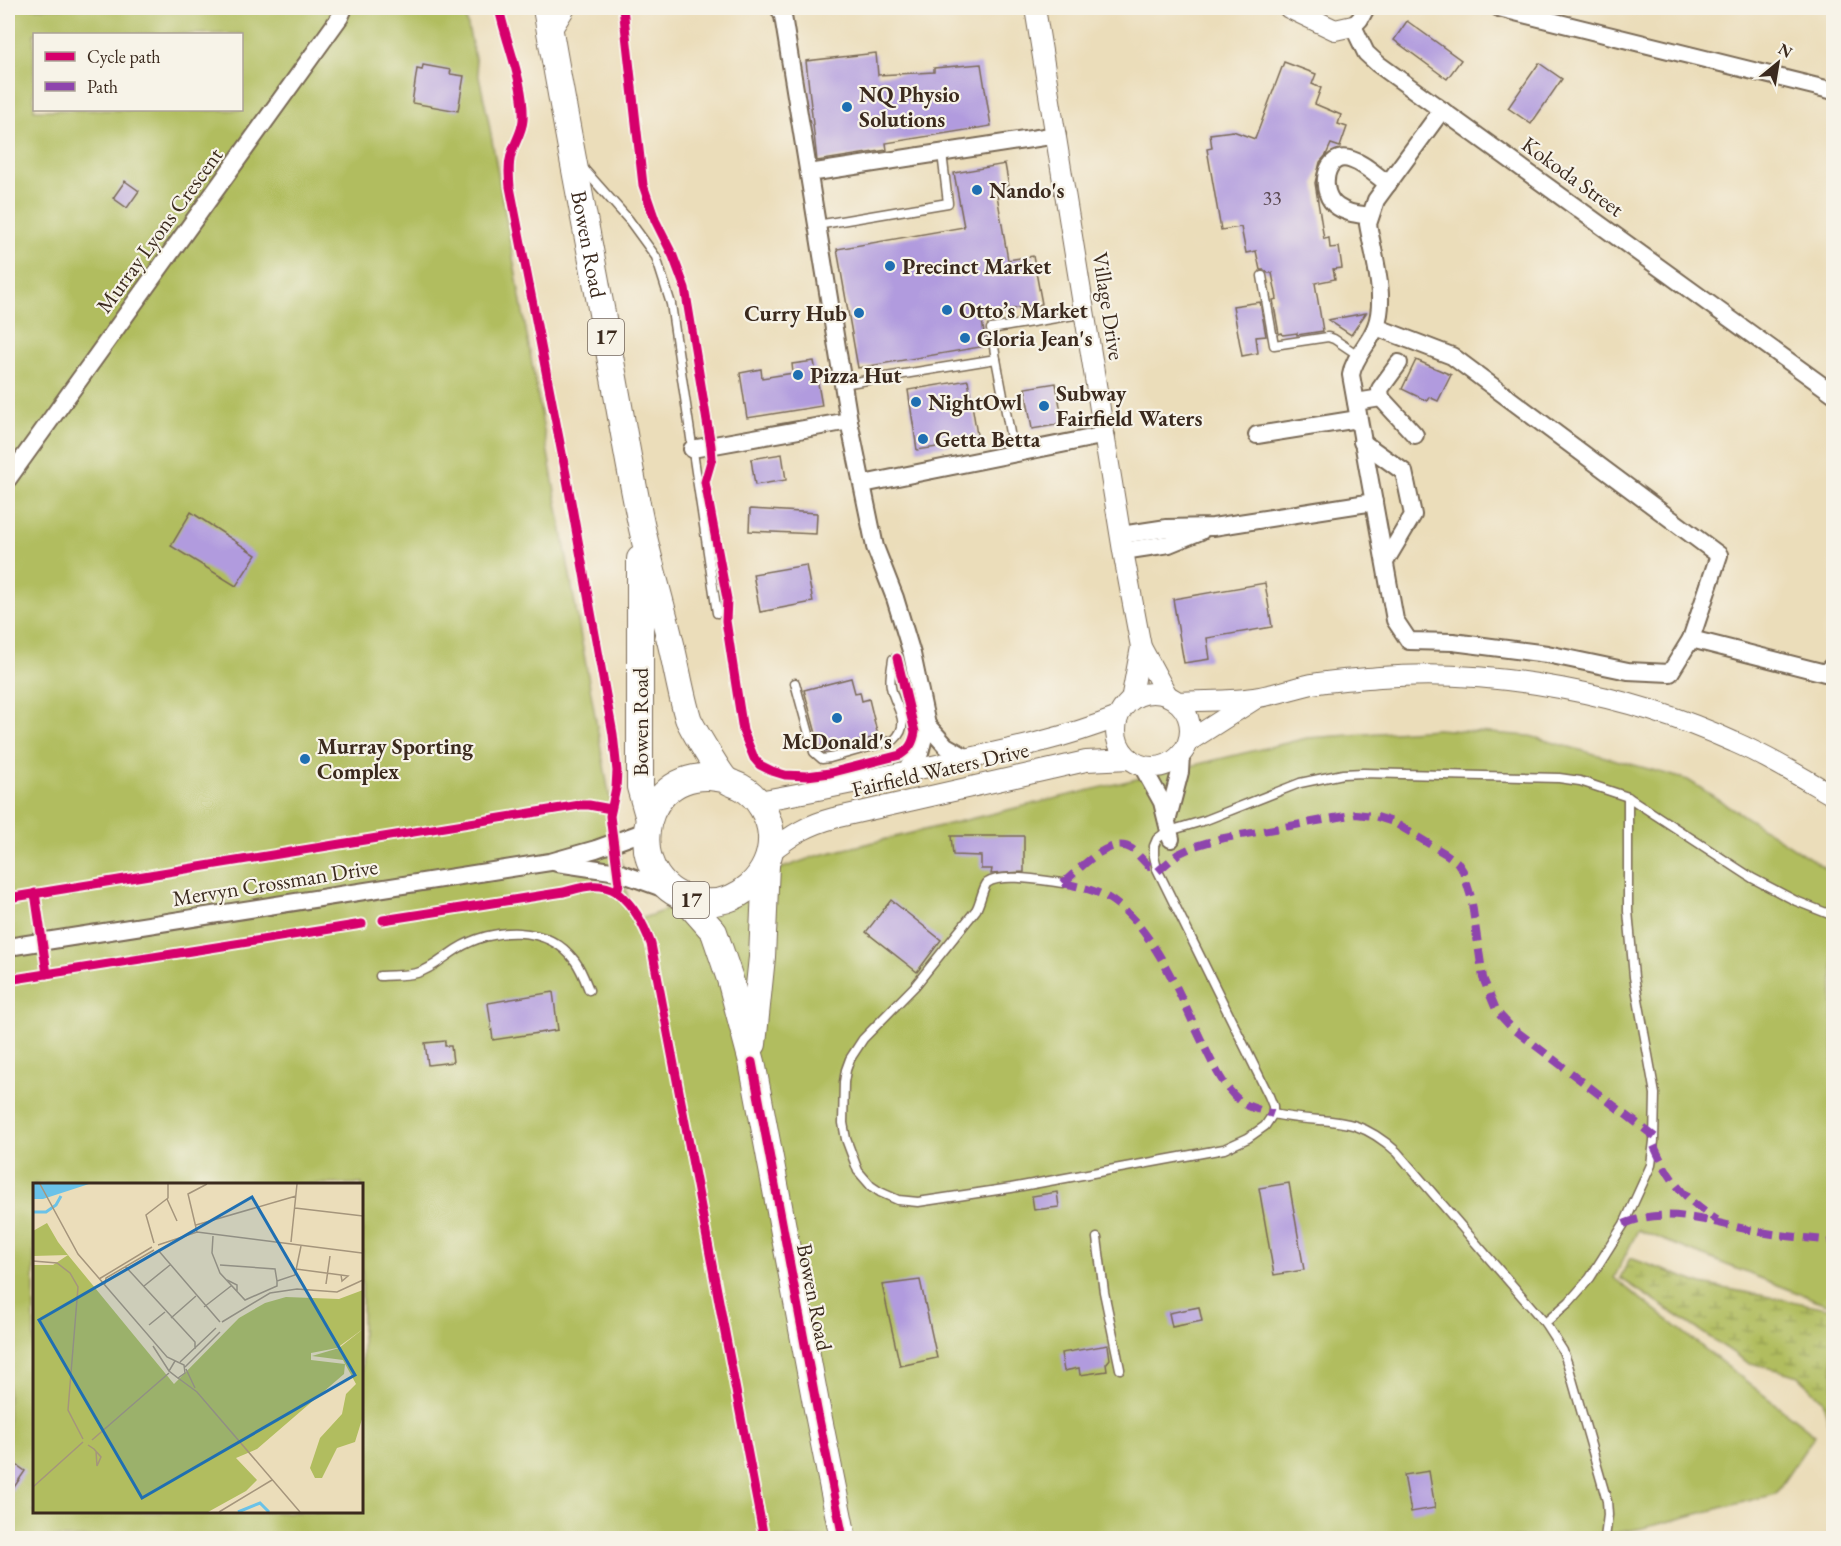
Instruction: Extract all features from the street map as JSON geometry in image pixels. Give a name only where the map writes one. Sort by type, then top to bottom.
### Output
[{"type":"main road","name":"Bowen Road","points":[[548,20],[639,517],[688,721],[725,779]]},
{"type":"main road","name":"Bowen Road","points":[[639,517],[640,788],[647,825],[646,848],[650,865],[659,879],[714,932],[730,979],[752,1062],[843,1539]]},
{"type":"main road","name":"Bowen Road","points":[[647,825],[658,802],[671,789],[688,780],[706,777],[725,779],[743,788],[758,801],[767,817],[771,834],[752,1062]]},
{"type":"main road","name":"17","points":[[677,894],[707,902],[731,898],[746,891],[758,879],[768,859]]},
{"type":"street","name":"Murray Lyons Crescent","points":[[8,479],[340,17],[344,8]]},
{"type":"street","points":[[548,20],[565,8]]},
{"type":"street","name":"Village Drive","points":[[1035,8],[1141,647],[1172,699]]},
{"type":"street","points":[[1289,8],[1335,30],[1353,26],[1366,8]]},
{"type":"street","points":[[1499,8],[1833,91]]},
{"type":"street","points":[[783,10],[849,421],[875,547],[895,598],[909,643],[927,725],[920,753],[904,772]]},
{"type":"street","name":"Kokoda Street","points":[[1353,26],[1366,54],[1833,394]]},
{"type":"street","points":[[1376,327],[1452,356],[1719,555],[1691,639],[1670,673],[1628,671],[1547,654],[1453,642],[1409,640],[1395,620],[1351,375],[1354,362],[1376,327],[1381,301],[1368,225],[1370,216],[1376,200],[1442,110]]},
{"type":"street","points":[[809,173],[1057,135]]},
{"type":"street","points":[[1370,216],[1352,214],[1332,202],[1327,192],[1326,173],[1337,161],[1352,159],[1388,184]]},
{"type":"street","points":[[1399,363],[1380,389],[1382,398],[1415,435]]},
{"type":"street","points":[[1356,402],[1382,398]]},
{"type":"street","points":[[1257,435],[1358,419]]},
{"type":"street","points":[[692,449],[849,421]]},
{"type":"street","points":[[863,484],[1106,435]]},
{"type":"street","points":[[1362,442],[1404,472],[1413,515],[1385,562]]},
{"type":"street","points":[[1122,543],[1169,544],[1213,527],[1374,502]]},
{"type":"street","points":[[1691,639],[1825,673],[1833,664]]},
{"type":"street","name":"Village Drive","points":[[1131,700],[1141,647]]},
{"type":"street","points":[[1170,830],[1162,802],[1136,762],[1122,751],[1117,740],[1118,717],[1131,700],[1142,694],[1155,693],[1172,699],[1257,698],[1314,684],[1382,677],[1452,676],[1527,683],[1600,696],[1664,714],[1733,741],[1788,769],[1833,796]]},
{"type":"street","points":[[1136,762],[1152,767],[1173,762],[1185,748],[1257,698]]},
{"type":"street","points":[[1170,830],[1189,720],[1185,710],[1172,699]]},
{"type":"street","name":"Fairfield Waters Drive","points":[[758,801],[829,789],[969,759],[1085,730],[1118,717]]},
{"type":"street","points":[[927,725],[946,746],[969,759]]},
{"type":"street","name":"Fairfield Waters Drive","points":[[768,859],[791,836],[812,824],[834,818],[1086,761],[1136,762]]},
{"type":"street","name":"Mervyn Crossman Drive","points":[[8,947],[550,862],[596,849],[647,825]]},
{"type":"street","name":"Mervyn Crossman Drive","points":[[550,862],[618,872],[677,894]]},
{"type":"lane","points":[[817,225],[948,203],[942,153]]},
{"type":"lane","points":[[574,158],[629,220],[656,257],[671,304],[717,613]]},
{"type":"lane","points":[[1262,276],[1274,345],[1328,337],[1358,355]]},
{"type":"lane","points":[[1014,454],[991,329],[1086,313]]},
{"type":"lane","points":[[843,384],[996,359]]},
{"type":"lane","points":[[795,683],[812,749],[817,756],[826,759],[894,740],[901,733],[902,721],[890,683],[893,659]]},
{"type":"lane","points":[[1064,883],[1005,878],[987,883],[976,910],[915,986],[856,1048],[846,1070],[843,1123],[851,1156],[864,1179],[888,1197],[908,1202],[1011,1188],[1224,1149],[1257,1133],[1273,1114],[1273,1106],[1157,869],[1154,846],[1160,837],[1170,830],[1206,820],[1300,783],[1343,774],[1363,773],[1559,778],[1580,781],[1628,797],[1752,878],[1796,901],[1833,916]]},
{"type":"lane","points":[[1545,1323],[1569,1302],[1590,1278],[1624,1224],[1651,1165],[1655,1094],[1634,977],[1628,911],[1628,797]]},
{"type":"lane","points":[[380,976],[416,974],[474,940],[525,933],[552,940],[566,951],[576,962],[589,990]]},
{"type":"lane","points":[[1273,1114],[1344,1122],[1368,1130],[1383,1140],[1397,1152],[1545,1323],[1563,1351],[1568,1365],[1607,1501],[1605,1539]]},
{"type":"lane","points":[[1097,1239],[1104,1292],[1120,1369]]},
{"type":"green space","name":"Murray Sporting Complex","points":[[8,8],[464,8],[488,118],[632,922],[816,856],[1307,738],[1437,729],[1530,736],[1688,780],[1833,873],[1833,1303],[1826,1304],[1638,1230],[1614,1278],[1815,1435],[1775,1494],[1643,1528],[1586,1538],[8,1538]]},
{"type":"green space","points":[[1630,1258],[1702,1284],[1833,1309],[1833,1439],[1823,1401],[1799,1376],[1747,1362],[1620,1278]]},
{"type":"building","points":[[1407,21],[1461,60],[1447,79],[1394,40]]},
{"type":"building","points":[[876,53],[878,75],[934,72],[934,68],[981,64],[991,126],[886,143],[887,150],[817,161],[806,61]]},
{"type":"building","points":[[1284,62],[1316,74],[1312,84],[1321,88],[1315,104],[1341,115],[1338,124],[1347,127],[1340,147],[1331,144],[1320,162],[1315,183],[1324,239],[1329,238],[1330,248],[1339,247],[1342,268],[1333,269],[1335,279],[1315,283],[1323,331],[1297,335],[1297,333],[1279,334],[1273,300],[1277,299],[1272,273],[1260,270],[1256,251],[1246,253],[1241,227],[1221,230],[1207,149],[1212,148],[1210,134],[1233,131],[1255,139]]},
{"type":"building","points":[[1539,63],[1562,79],[1531,124],[1508,108]]},
{"type":"building","points":[[423,65],[451,70],[450,74],[464,76],[458,111],[412,103],[417,69],[422,70]]},
{"type":"building","name":"Precinct Market","points":[[1005,164],[1009,187],[996,189],[1008,260],[1033,256],[1042,304],[981,314],[986,346],[858,368],[837,249],[964,227],[954,173]]},
{"type":"building","points":[[125,181],[139,191],[127,208],[113,198]]},
{"type":"building","points":[[1260,302],[1266,336],[1256,337],[1258,353],[1242,356],[1233,306]]},
{"type":"building","points":[[1366,313],[1351,335],[1328,320]]},
{"type":"building","points":[[1416,360],[1451,375],[1438,401],[1429,397],[1427,401],[1402,389]]},
{"type":"building","points":[[814,361],[822,406],[747,418],[740,373],[761,369],[762,378],[793,373],[792,364]]},
{"type":"building","points":[[968,380],[978,441],[917,450],[908,390]]},
{"type":"building","name":"Subway Fairfield Waters","points":[[1056,383],[1063,424],[1032,429],[1025,388]]},
{"type":"building","points":[[782,454],[786,480],[755,485],[751,459]]},
{"type":"building","points":[[750,509],[817,513],[816,534],[749,531]]},
{"type":"building","points":[[191,512],[256,555],[236,586],[171,546]]},
{"type":"building","points":[[806,565],[813,602],[760,612],[753,574]]},
{"type":"building","points":[[1265,583],[1272,627],[1207,638],[1210,659],[1184,663],[1173,599]]},
{"type":"building","name":"McDonald's","points":[[851,678],[855,693],[860,692],[862,701],[869,699],[878,736],[824,752],[820,748],[804,690]]},
{"type":"building","points":[[951,836],[1024,836],[1024,872],[991,874],[992,869],[981,869],[981,856],[953,855]]},
{"type":"building","points":[[891,900],[941,940],[917,972],[866,932]]},
{"type":"building","points":[[553,992],[558,1030],[493,1040],[488,1003]]},
{"type":"building","points":[[445,1041],[445,1046],[451,1046],[453,1062],[428,1065],[425,1043]]},
{"type":"building","points":[[1289,1183],[1304,1270],[1274,1275],[1259,1188]]},
{"type":"building","points":[[1057,1192],[1059,1207],[1034,1210],[1032,1196]]},
{"type":"building","points":[[920,1280],[937,1358],[900,1366],[882,1285]]},
{"type":"building","points":[[1199,1307],[1202,1321],[1172,1327],[1169,1313]]},
{"type":"building","points":[[1108,1345],[1110,1359],[1106,1364],[1107,1371],[1080,1375],[1079,1368],[1064,1371],[1061,1353]]},
{"type":"building","points":[[8,1459],[25,1471],[8,1496]]},
{"type":"building","points":[[1429,1471],[1435,1508],[1411,1512],[1404,1475]]},
{"type":"marked path","points":[[1158,871],[1178,854],[1219,839],[1356,814],[1374,816],[1393,822],[1446,854],[1457,862],[1463,871],[1471,897],[1483,978],[1497,1012],[1511,1027],[1655,1137]]},
{"type":"marked path","points":[[1063,883],[1095,855],[1114,846],[1132,849],[1149,866],[1156,865]]},
{"type":"marked path","points":[[1063,883],[1103,895],[1121,907],[1136,923],[1163,962],[1223,1082],[1243,1103],[1273,1114]]},
{"type":"marked path","points":[[1654,1146],[1679,1188],[1695,1204],[1717,1220]]},
{"type":"marked path","points":[[1624,1224],[1657,1216],[1690,1217],[1765,1233],[1834,1241]]},
{"type":"cycle path","points":[[499,8],[518,78],[523,106],[520,134],[509,163],[510,187],[566,474],[613,734],[617,771],[610,816],[619,884],[617,892],[637,915],[651,944],[764,1538]]},
{"type":"cycle path","points":[[623,8],[643,185],[655,220],[673,256],[685,288],[711,446],[712,458],[705,482],[727,599],[726,621],[743,731],[754,758],[760,765],[772,771],[785,775],[807,776],[830,773],[900,755],[906,751],[915,732],[897,658]]},
{"type":"cycle path","points":[[8,898],[580,805],[611,809]]},
{"type":"cycle path","points":[[383,920],[591,886],[604,887],[617,892]]},
{"type":"cycle path","points":[[35,893],[47,974]]},
{"type":"cycle path","points":[[8,980],[362,924]]},
{"type":"cycle path","points":[[752,1062],[843,1538]]},
{"type":"place","name":"NQ Physio Solutions","points":[[847,107]]},
{"type":"place","name":"Nando's","points":[[977,190]]},
{"type":"place","name":"Precinct Market","points":[[890,266]]},
{"type":"place","name":"Otto’s Market","points":[[947,310]]},
{"type":"place","name":"Curry Hub","points":[[859,313]]},
{"type":"place","name":"Gloria Jean's","points":[[965,338]]},
{"type":"place","name":"Pizza Hut","points":[[798,375]]},
{"type":"place","name":"NightOwl","points":[[916,402]]},
{"type":"place","name":"Subway Fairfield Waters","points":[[1044,406]]},
{"type":"place","name":"Getta Betta","points":[[923,439]]},
{"type":"place","name":"McDonald's","points":[[837,718]]},
{"type":"place","name":"Murray Sporting Complex","points":[[305,759]]}]
